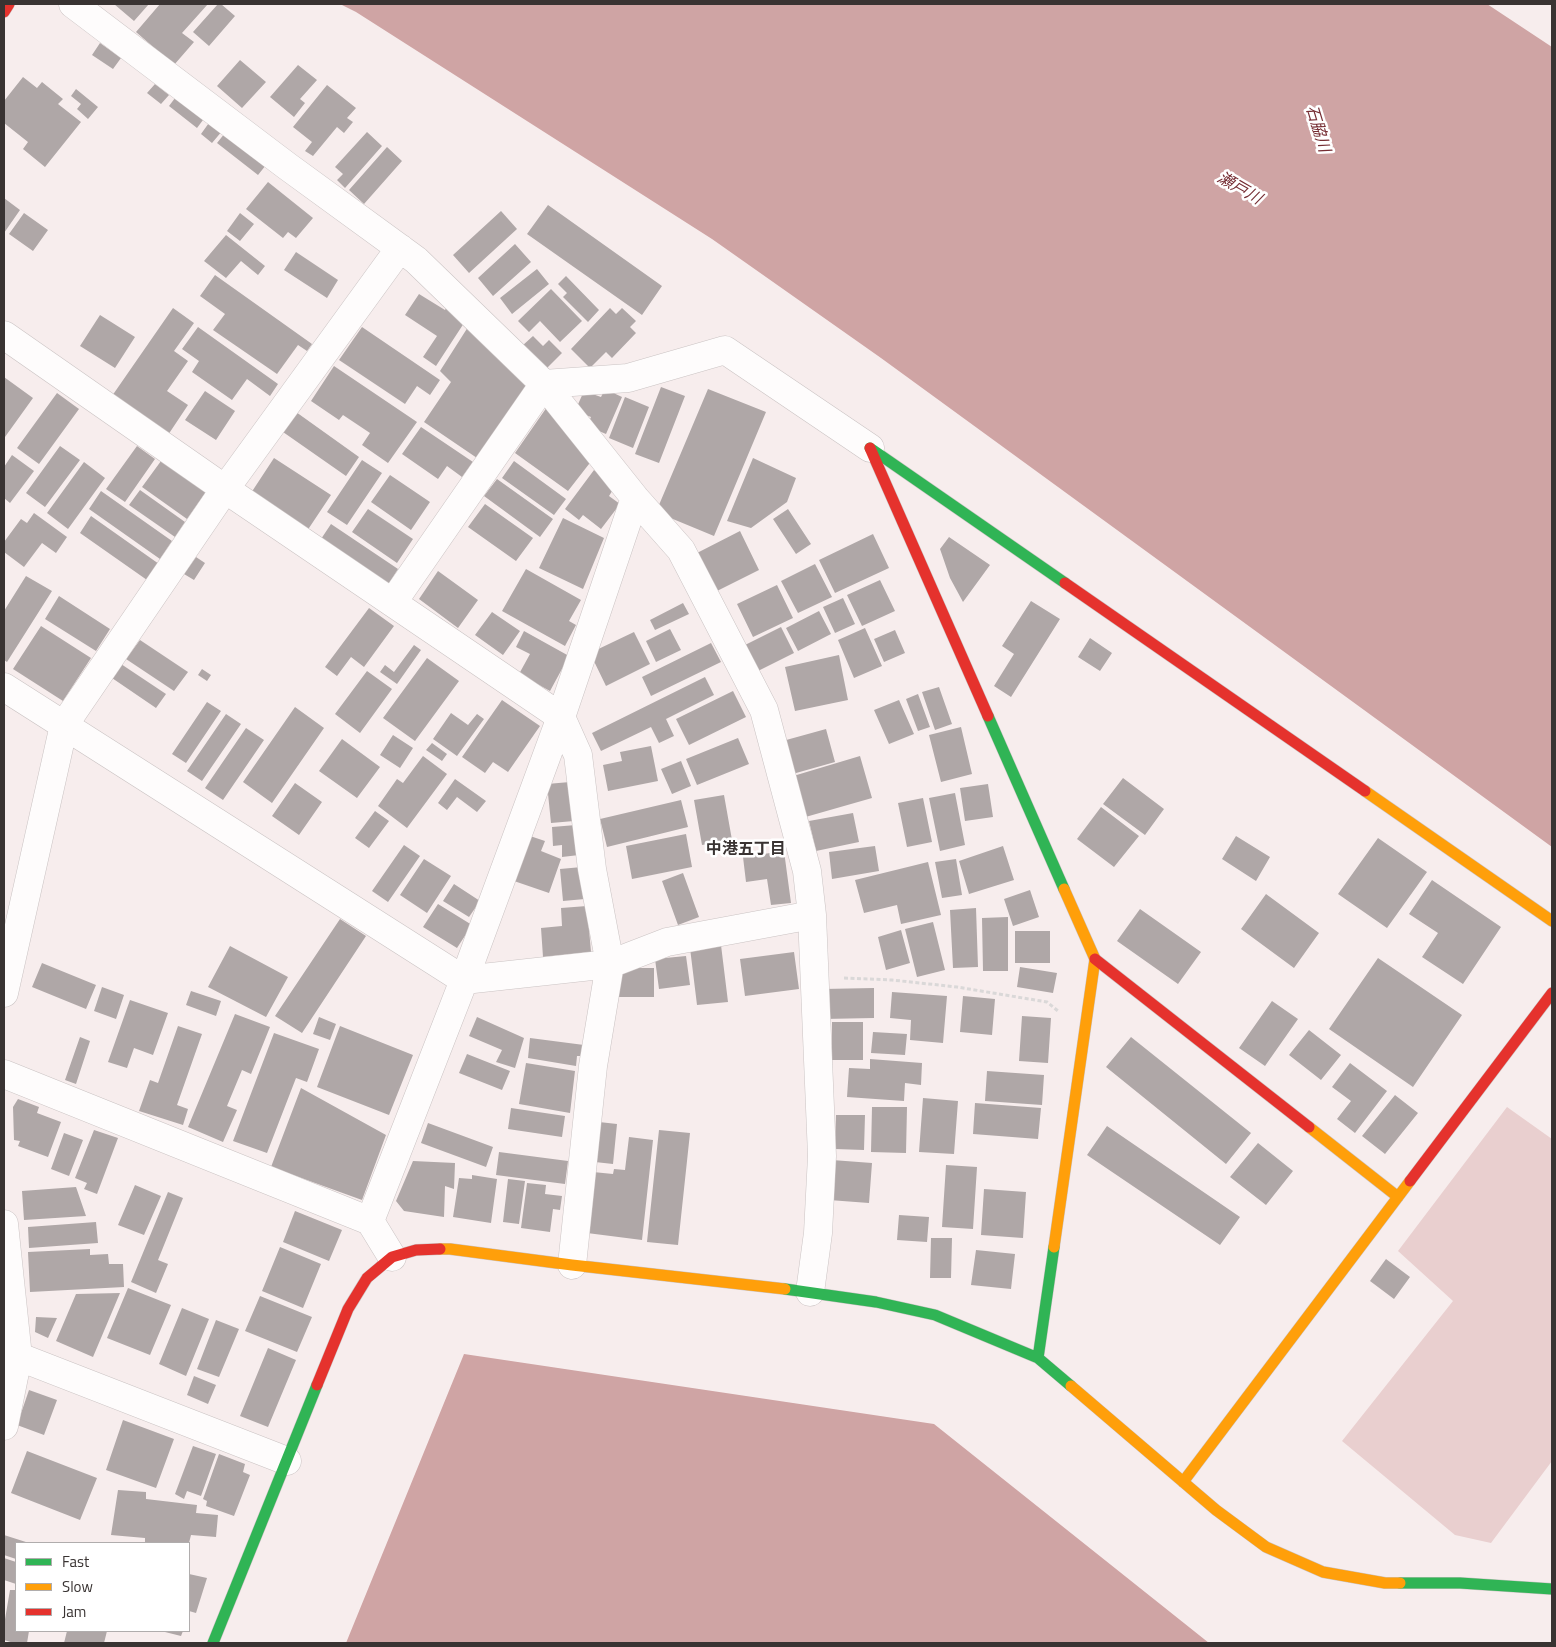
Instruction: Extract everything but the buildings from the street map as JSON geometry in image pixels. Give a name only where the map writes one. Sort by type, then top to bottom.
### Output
[{"type":"street","points":[[4,12],[10,4]]},
{"type":"street","points":[[72,4],[287,166],[416,260],[544,384],[636,498],[681,550],[764,710],[807,871],[812,915],[822,1156],[818,1233],[810,1292]]},
{"type":"street","points":[[4,993],[64,725],[225,489],[400,248]]},
{"type":"street","points":[[4,335],[225,489],[561,717],[578,755],[592,869],[610,964],[593,1066],[572,1265]]},
{"type":"street","points":[[544,384],[628,378],[725,350],[870,448],[1552,922]]},
{"type":"street","points":[[393,602],[544,384]]},
{"type":"street","points":[[870,448],[1096,959],[1398,1197]]},
{"type":"street","points":[[370,1221],[464,980],[561,717],[636,498]]},
{"type":"street","points":[[4,687],[464,980],[610,964],[666,942],[812,915]]},
{"type":"street","points":[[1038,1358],[1096,959]]},
{"type":"street","points":[[1183,1482],[1552,993]]},
{"type":"street","points":[[4,1074],[370,1221],[392,1257]]},
{"type":"street","points":[[4,1224],[11,1354],[4,1426]]},
{"type":"street","points":[[213,1643],[348,1309],[367,1278],[392,1257],[416,1250],[450,1248],[572,1265],[810,1292],[876,1302],[935,1315],[1038,1358],[1216,1510],[1266,1547],[1323,1572],[1385,1584],[1546,1585]]},
{"type":"street","points":[[11,1354],[287,1461]]},
{"type":"path","points":[[814,978],[901,981],[957,986],[1047,1002],[1085,1034]]},
{"type":"shaded area","points":[[1507,1107],[1552,1139],[1552,1461],[1491,1543],[1455,1535],[1342,1441],[1453,1301],[1398,1251]]},
{"type":"water","points":[[340,4],[1487,4],[1552,47],[1552,847],[881,358],[712,239],[356,12]]},
{"type":"water","points":[[464,1354],[934,1424],[1209,1643],[346,1643]]},
{"type":"traffic: fast","points":[[870,448],[1065,583]]},
{"type":"traffic: fast","points":[[988,716],[1064,889]]},
{"type":"traffic: fast","points":[[1038,1358],[1054,1247]]},
{"type":"traffic: fast","points":[[785,1289],[876,1302],[935,1315],[1038,1358],[1071,1386]]},
{"type":"traffic: fast","points":[[213,1643],[317,1385]]},
{"type":"traffic: fast","points":[[1400,1583],[1460,1583],[1552,1589]]},
{"type":"traffic: slow","points":[[1365,791],[1552,921]]},
{"type":"traffic: slow","points":[[1054,1247],[1095,959],[1064,889]]},
{"type":"traffic: slow","points":[[1309,1127],[1398,1197]]},
{"type":"traffic: slow","points":[[1183,1482],[1410,1181]]},
{"type":"traffic: slow","points":[[440,1249],[785,1289]]},
{"type":"traffic: slow","points":[[1071,1386],[1216,1510],[1266,1547],[1323,1572],[1385,1583],[1400,1583]]},
{"type":"traffic: jam","points":[[4,12],[9,4]]},
{"type":"traffic: jam","points":[[870,448],[988,716]]},
{"type":"traffic: jam","points":[[1065,583],[1365,791]]},
{"type":"traffic: jam","points":[[1095,959],[1309,1127]]},
{"type":"traffic: jam","points":[[1410,1181],[1552,993]]},
{"type":"traffic: jam","points":[[317,1385],[348,1309],[367,1278],[392,1257],[416,1250],[440,1249]]},
{"type":"district","name":"中港五丁目","points":[[746,850]]},
{"type":"water label","name":"石脇川","points":[[1317,129]]},
{"type":"water label","name":"瀬戸川","points":[[1239,189]]}]
